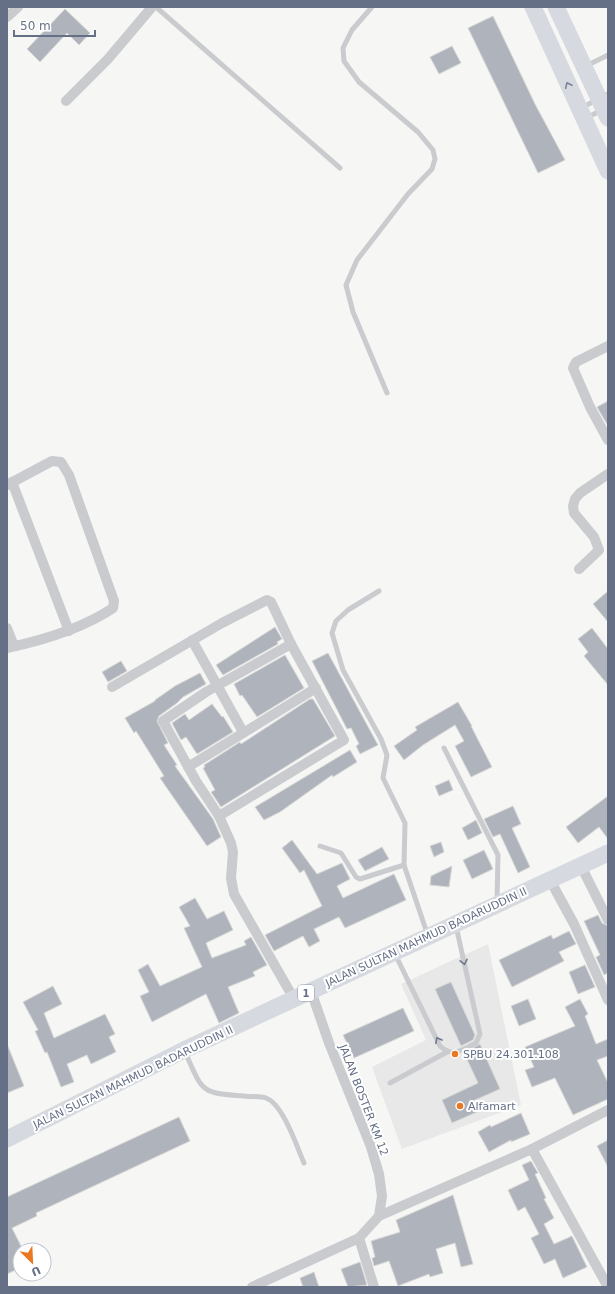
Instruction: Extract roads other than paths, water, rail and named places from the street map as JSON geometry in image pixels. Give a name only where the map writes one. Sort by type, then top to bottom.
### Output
[{"type":"highway","points":[[533,7],[581,114],[600,147],[608,171]]},
{"type":"highway","points":[[556,7],[584,68],[605,105]]},
{"type":"highway","name":"JALAN SULTAN MAHMUD BADARUDDIN II","points":[[7,1139],[184,1050],[608,853]]},
{"type":"street","points":[[7,17],[18,7]]},
{"type":"street","points":[[66,101],[108,60],[152,7]]},
{"type":"street","points":[[608,346],[576,362],[573,368],[590,407],[608,440]]},
{"type":"street","points":[[7,628],[10,647],[69,631],[103,615],[113,608],[114,601],[69,475],[61,462],[52,461],[10,484],[69,631]]},
{"type":"street","points":[[579,568],[599,550],[594,537],[574,513],[573,506],[575,499],[608,474]]},
{"type":"street","points":[[112,687],[192,640],[267,600],[271,602],[291,644],[344,740],[219,816]]},
{"type":"street","points":[[192,640],[243,732]]},
{"type":"street","points":[[291,644],[217,686],[163,721],[188,767],[219,816],[233,852],[231,878],[234,894],[294,999]]},
{"type":"street","points":[[188,767],[316,688]]},
{"type":"street","points":[[581,866],[608,920]]},
{"type":"street","points":[[550,880],[574,924],[608,1000]]},
{"type":"street","name":"JALAN BOSTER KM 12","points":[[311,990],[329,1043],[371,1147],[382,1196],[379,1216]]},
{"type":"street","points":[[252,1287],[359,1238],[379,1216],[532,1148],[608,1110]]},
{"type":"street","points":[[532,1148],[608,1287]]},
{"type":"street","points":[[359,1238],[374,1287]]},
{"type":"lane","points":[[156,7],[340,168]]},
{"type":"lane","points":[[372,7],[352,30],[343,48],[344,62],[359,82],[418,132],[432,150],[435,159],[432,169],[408,194],[357,260],[346,285],[353,312],[388,393]]},
{"type":"lane","points":[[584,68],[608,56]]},
{"type":"lane","points":[[581,114],[605,105]]},
{"type":"lane","points":[[581,114],[605,105]]},
{"type":"lane","points":[[379,591],[348,610],[336,621],[332,633],[343,670],[381,739],[387,755],[383,778],[405,823],[404,864],[428,936]]},
{"type":"lane","points":[[444,748],[498,855],[499,873],[496,905]]},
{"type":"lane","points":[[320,846],[341,853],[356,877],[360,879],[404,864]]},
{"type":"lane","points":[[394,952],[440,1046],[447,1052],[455,1053],[476,1043],[480,1034],[456,924]]},
{"type":"lane","points":[[184,1050],[199,1082],[206,1090],[214,1094],[266,1098],[276,1107],[284,1118],[304,1163]]},
{"type":"lane","points":[[390,1083],[447,1052]]},
{"type":"place","name":"SPBU 24.301.108","points":[[455,1054]]},
{"type":"place","name":"Alfamart","points":[[460,1106]]}]
